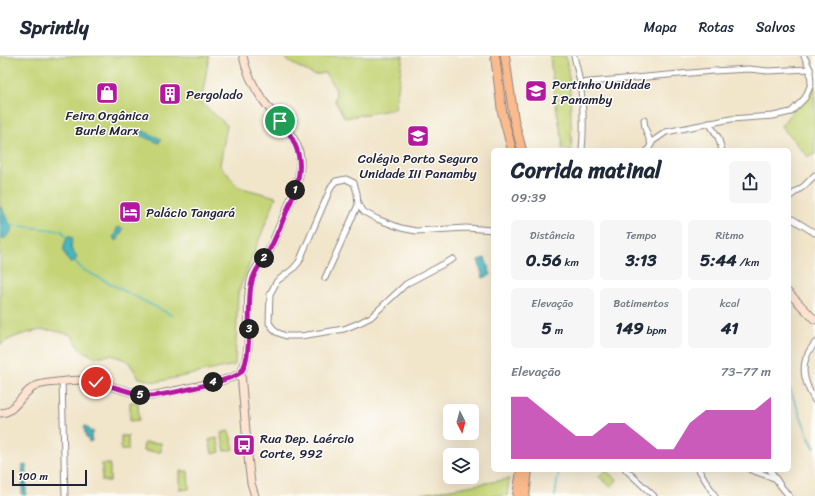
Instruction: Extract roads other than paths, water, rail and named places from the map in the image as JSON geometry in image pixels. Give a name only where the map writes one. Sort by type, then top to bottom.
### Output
[{"type":"main road","points":[[494,56],[502,112],[512,148]]},
{"type":"main road","points":[[505,56],[514,120],[521,148]]},
{"type":"main road","points":[[518,496],[521,472]]},
{"type":"main road","points":[[525,496],[528,472]]},
{"type":"street","points":[[243,56],[251,81],[257,92],[293,138],[299,152],[300,161],[297,182],[288,207],[270,249],[253,275],[250,295],[248,346],[245,365],[241,373],[249,467],[251,483],[255,496]]},
{"type":"street","points":[[574,56],[579,83],[582,114],[582,148]]},
{"type":"street","points":[[649,148],[656,137],[666,132],[731,119],[773,116],[791,112],[802,102],[809,92],[811,84],[810,70],[804,56]]},
{"type":"street","points":[[579,83],[713,71],[810,70]]},
{"type":"street","points":[[644,120],[651,144]]},
{"type":"street","points":[[709,123],[718,137],[721,148]]},
{"type":"street","points":[[791,196],[804,186],[815,175]]},
{"type":"street","points":[[325,278],[358,205],[354,183],[346,179],[336,181],[332,185],[299,262],[276,281],[270,294],[269,323],[276,332],[294,337],[344,329],[359,323],[371,316],[406,284],[453,259]]},
{"type":"street","points":[[358,205],[370,216],[401,228],[416,231],[466,228],[491,230]]},
{"type":"street","points":[[791,218],[815,233]]},
{"type":"street","points":[[791,295],[815,320]]},
{"type":"street","points":[[815,343],[807,355],[804,368],[806,384],[815,401]]},
{"type":"street","points":[[0,414],[11,409],[30,389],[36,386],[62,381],[87,380],[141,395],[151,396],[217,382],[241,373]]},
{"type":"street","points":[[62,381],[65,496]]},
{"type":"street","points":[[628,472],[654,496]]},
{"type":"street","points":[[700,472],[715,496]]},
{"type":"street","points":[[756,472],[775,479]]},
{"type":"street","points":[[771,472],[775,479],[790,496]]},
{"type":"water","points":[[141,130],[161,139],[159,143],[139,135]]},
{"type":"water","points":[[0,207],[3,209],[11,227],[11,232],[9,235],[1,240]]},
{"type":"water","points":[[118,227],[123,229],[117,241],[113,238]]},
{"type":"water","points":[[68,236],[73,238],[71,248],[77,256],[75,261],[70,263],[64,250]]},
{"type":"water","points":[[485,258],[491,275],[483,278],[478,260]]},
{"type":"water","points":[[85,426],[88,427],[90,432],[93,431],[93,434],[91,435],[92,441],[89,442],[88,437],[86,437]]},
{"type":"water","points":[[23,465],[27,466],[26,495],[22,495]]},
{"type":"waterway","points":[[11,225],[62,231],[67,238]]},
{"type":"waterway","points":[[74,260],[82,269],[173,316]]},
{"type":"waterway","points":[[791,392],[810,440],[815,448]]},
{"type":"waterway","points":[[555,496],[559,472]]},
{"type":"place","name":"Portinho Unidade I Panamby","points":[[536,91]]},
{"type":"place","name":"Feira Orgânica Burle Marx","points":[[107,93]]},
{"type":"place","name":"Pergolado","points":[[170,94]]},
{"type":"place","name":"Colégio Porto Seguro Unidade III Panamby","points":[[418,136]]},
{"type":"place","name":"Palácio Tangará","points":[[130,212]]},
{"type":"place","name":"Rua Dep. Laércio Corte, 992","points":[[244,445]]}]
